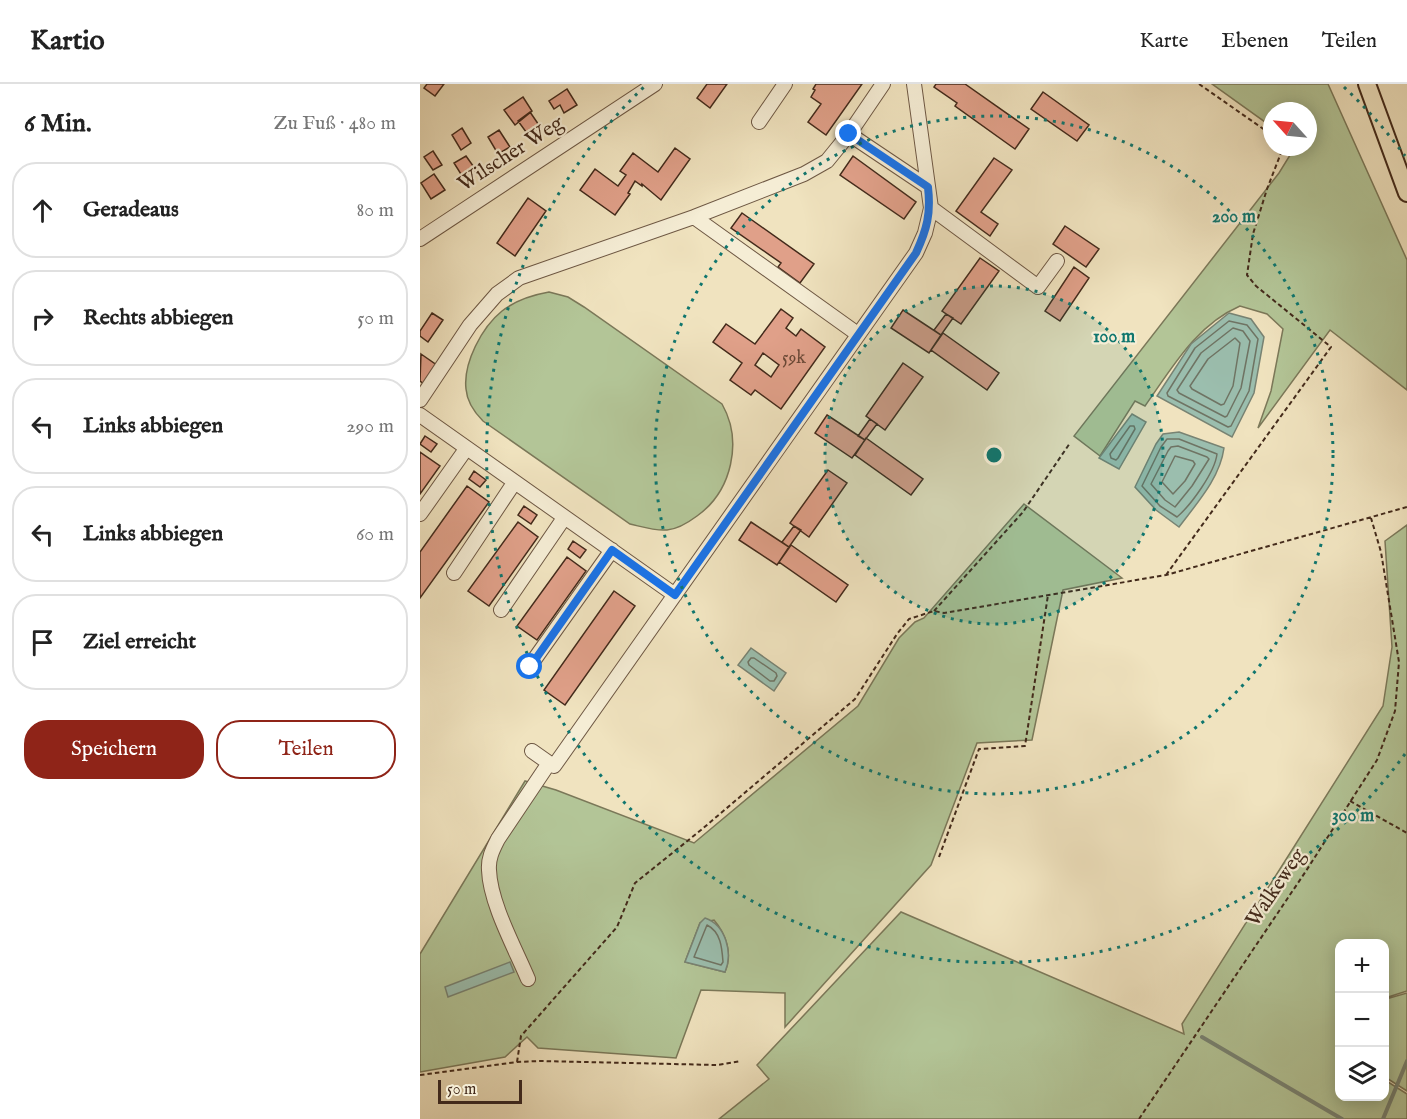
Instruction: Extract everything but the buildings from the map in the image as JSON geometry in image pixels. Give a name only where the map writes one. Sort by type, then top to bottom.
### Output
[{"type":"main road","points":[[1367,84],[1407,193]]},
{"type":"street","name":"Wilscher Weg","points":[[420,239],[656,84]]},
{"type":"street","points":[[759,122],[785,84]]},
{"type":"street","points":[[420,400],[470,325],[497,294],[519,278],[694,217],[804,174],[827,161],[849,134],[883,84]]},
{"type":"street","points":[[532,751],[554,766],[916,253],[925,233],[931,208],[914,84]]},
{"type":"street","points":[[849,134],[928,187]]},
{"type":"street","points":[[931,208],[1038,287],[1057,261]]},
{"type":"street","points":[[694,217],[852,330]]},
{"type":"street","points":[[420,415],[675,595]]},
{"type":"street","points":[[420,514],[466,449]]},
{"type":"street","points":[[454,573],[514,483]]},
{"type":"street","points":[[501,610],[564,518]]},
{"type":"street","points":[[530,667],[612,550]]},
{"type":"street","points":[[528,979],[494,896],[489,868],[491,852],[498,839],[549,763]]},
{"type":"path","points":[[1200,84],[1263,129]]},
{"type":"path","points":[[1166,575],[1331,347],[1271,299],[1247,275],[1253,234],[1280,156]]},
{"type":"path","points":[[934,611],[1023,512],[1070,443]]},
{"type":"path","points":[[517,1062],[521,1036],[617,927],[634,883],[701,830],[855,699],[909,619],[934,611],[944,613],[1166,575],[1407,507]]},
{"type":"path","name":"Walkeweg","points":[[1139,1119],[1306,871],[1377,760],[1395,711],[1400,662],[1381,552],[1371,518]]},
{"type":"path","points":[[939,857],[979,749],[1025,746],[1048,594]]},
{"type":"path","points":[[1350,801],[1407,833]]},
{"type":"path","points":[[420,1076],[517,1062],[717,1065],[741,1061]]},
{"type":"shaded area","points":[[1212,84],[1328,84],[1407,260],[1407,390],[1330,330],[1258,428],[1271,391],[1283,329],[1267,314],[1240,306],[1210,324],[1198,336],[1175,363],[1145,406],[1135,401],[1100,456],[1074,436],[1279,173],[1289,156],[1317,156],[1317,102],[1263,102],[1263,121]]},
{"type":"shaded area","points":[[549,292],[568,297],[584,307],[722,404],[732,434],[731,464],[719,493],[709,506],[687,523],[667,530],[630,524],[483,421],[472,406],[467,394],[466,379],[471,357],[481,336],[507,307],[524,298]]},
{"type":"shaded area","points":[[1024,504],[1122,578],[1063,590],[1032,740],[977,743],[931,865],[785,1027],[785,993],[701,990],[676,1058],[538,1048],[527,1037],[505,1057],[420,1072],[420,954],[525,781],[556,790],[694,843],[858,706],[899,638],[915,622],[924,618]],"holes":[[[714,920],[725,938],[728,951],[725,972],[685,962],[700,923]]]},
{"type":"shaded area","points":[[1407,525],[1407,991],[1389,997],[1389,939],[1335,939],[1335,1101],[1389,1101],[1389,1083],[1407,1094],[1407,1119],[719,1119],[769,1079],[757,1065],[901,912],[1184,1034],[1182,1024],[1383,706],[1392,647],[1385,541]]},
{"type":"shaded area","points":[[1407,993],[1407,1091],[1389,1080],[1389,998]]},
{"type":"water","points":[[1229,313],[1251,319],[1264,337],[1254,393],[1232,437],[1157,396],[1191,344]]},
{"type":"water","points":[[1132,414],[1146,422],[1119,469],[1099,458]]},
{"type":"water","points":[[1179,432],[1224,448],[1213,480],[1179,527],[1156,510],[1135,487],[1163,434]]},
{"type":"water","points":[[751,648],[786,673],[774,691],[738,665]]},
{"type":"water","points":[[705,918],[718,927],[726,940],[728,957],[725,972],[685,962],[700,923]]},
{"type":"water","points":[[510,962],[514,972],[448,997],[445,987]]},
{"type":"waterway","points":[[1202,1037],[1342,1119]]},
{"type":"waterway","points":[[1383,1119],[1407,1061]]},
{"type":"route","points":[[530,667],[612,550],[675,595],[916,253],[925,233],[931,208],[928,187],[849,134]]}]
